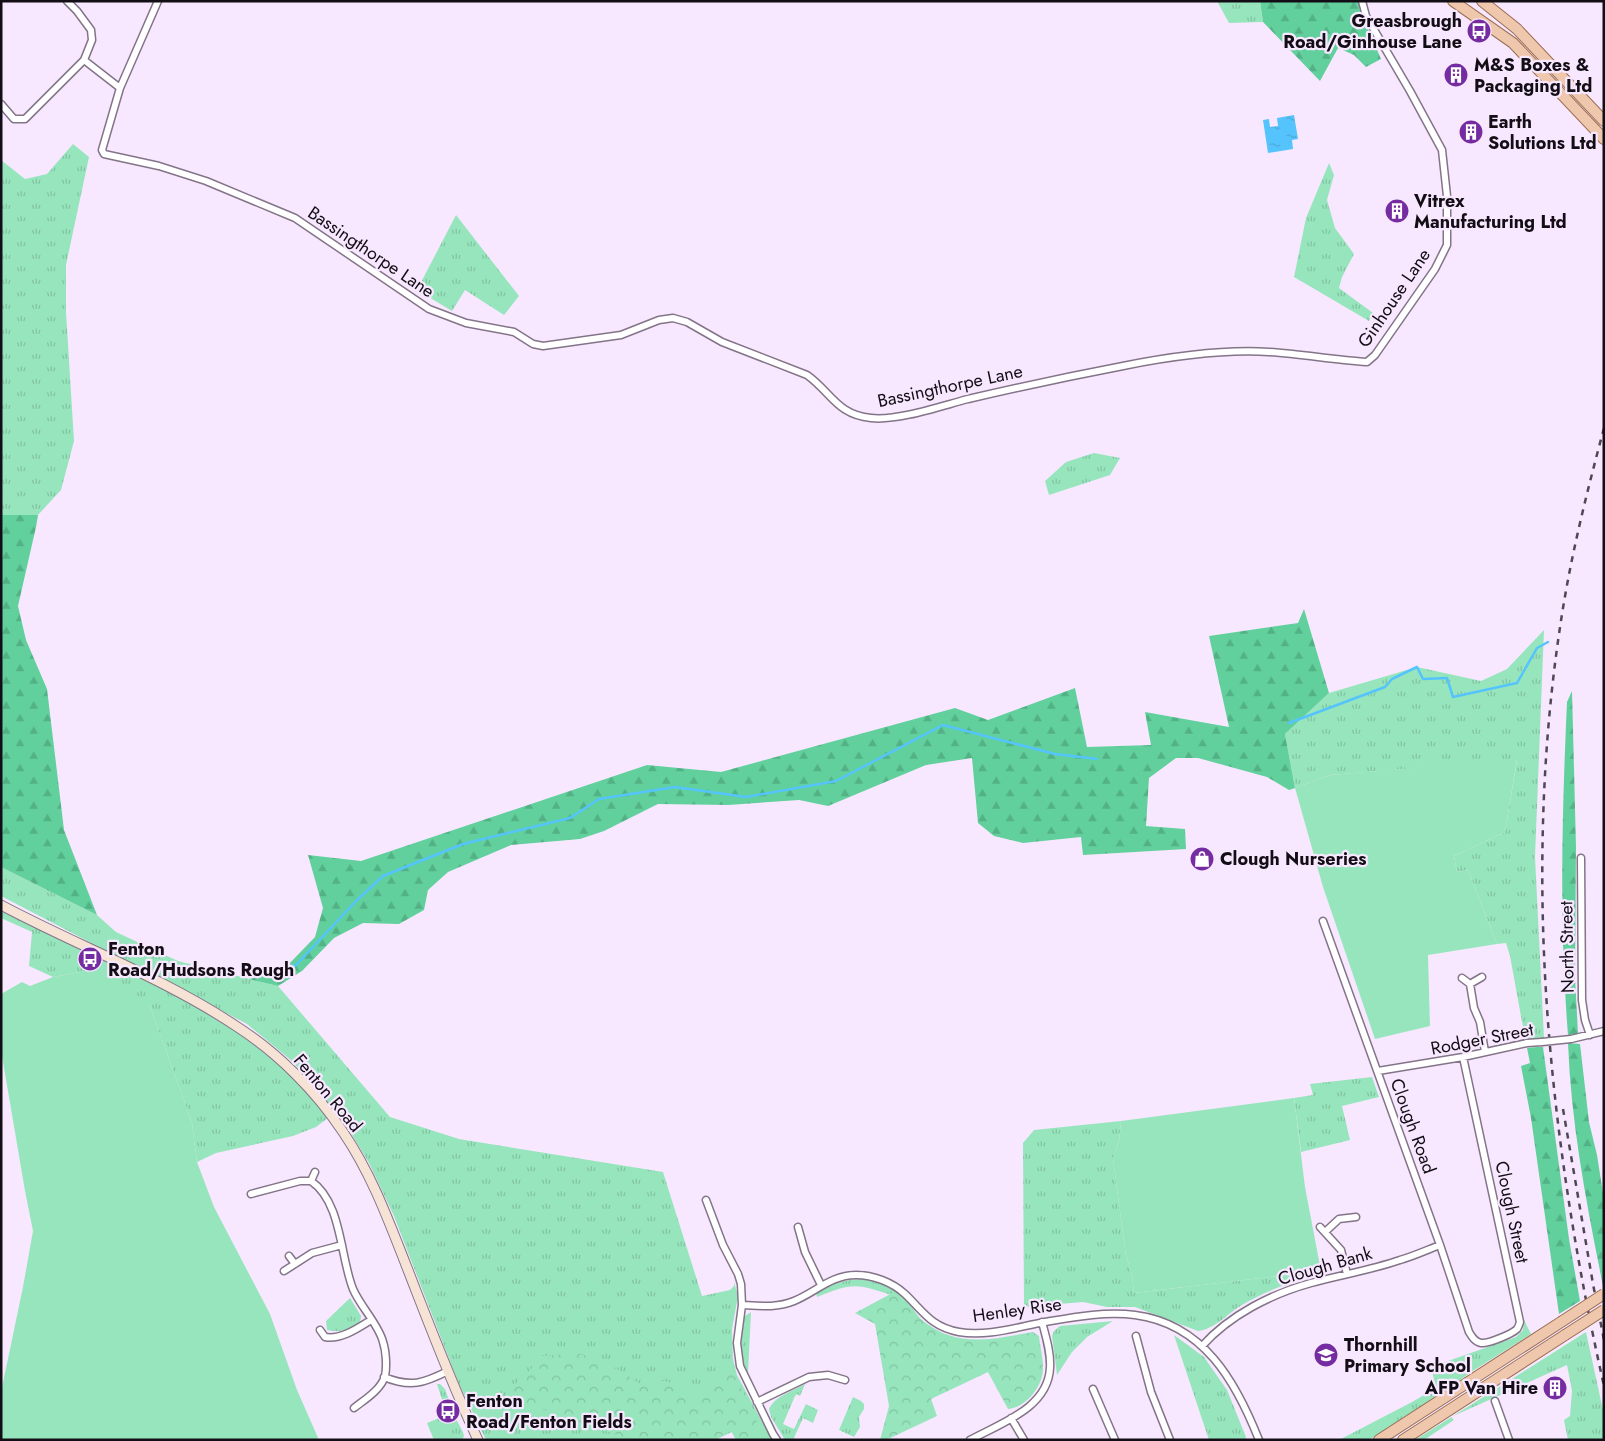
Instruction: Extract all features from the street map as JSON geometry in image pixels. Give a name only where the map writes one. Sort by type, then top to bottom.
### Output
[{"type":"main road","points":[[1454,1],[1513,43],[1604,138]]},
{"type":"main road","points":[[1482,1],[1517,29],[1604,121]]},
{"type":"main road","points":[[1379,1440],[1604,1294]]},
{"type":"main road","points":[[1403,1440],[1604,1310]]},
{"type":"street","points":[[1,104],[14,119],[25,119],[84,60],[92,40],[91,30],[67,1]]},
{"type":"street","points":[[84,60],[120,88],[158,1]]},
{"type":"street","name":"Ginhouse Lane","points":[[1362,1],[1366,16],[1442,150],[1447,196],[1447,245],[1435,269],[1375,355],[1367,362]]},
{"type":"street","name":"Bassingthorpe Lane","points":[[120,88],[102,150],[104,154],[159,166],[206,182],[295,218],[429,309],[466,323],[514,332],[534,344],[543,346],[621,335],[659,320],[673,318],[687,322],[722,342],[807,375],[837,404],[846,410],[870,418],[891,418],[1021,386],[1122,366],[1202,355],[1269,352],[1367,362]]},
{"type":"street","name":"North Street","points":[[1581,858],[1582,1000],[1585,1020],[1590,1035]]},
{"type":"street","name":"Fenton Road","points":[[1,905],[202,1005],[237,1027],[289,1068],[334,1119],[363,1164],[394,1233],[448,1371],[478,1440]]},
{"type":"street","name":"Clough Road","points":[[1323,921],[1469,1332],[1476,1341]]},
{"type":"street","points":[[1470,984],[1482,977]]},
{"type":"street","points":[[1462,978],[1470,984],[1474,1008],[1480,1022],[1484,1052]]},
{"type":"street","name":"Rodger Street","points":[[1378,1072],[1527,1044],[1571,1039],[1604,1031]]},
{"type":"street","name":"Clough Street","points":[[1463,1057],[1520,1322],[1518,1328],[1511,1334],[1486,1342],[1480,1343],[1476,1341]]},
{"type":"street","points":[[311,1181],[315,1172]]},
{"type":"street","points":[[252,1194],[300,1181],[311,1181],[318,1186],[332,1210],[352,1286],[384,1342],[385,1369],[381,1384],[354,1408]]},
{"type":"street","points":[[706,1200],[723,1245],[741,1284],[742,1305],[738,1330],[740,1366],[777,1440]]},
{"type":"street","points":[[1347,1274],[1341,1250],[1322,1230],[1339,1219],[1356,1216]]},
{"type":"street","points":[[798,1227],[805,1252],[821,1285]]},
{"type":"street","points":[[284,1271],[312,1254],[342,1245]]},
{"type":"street","name":"Clough Bank","points":[[1202,1346],[1227,1323],[1262,1302],[1297,1287],[1400,1260],[1440,1246]]},
{"type":"street","points":[[289,1256],[295,1264]]},
{"type":"street","name":"Henley Rise","points":[[742,1305],[782,1305],[795,1301],[833,1279],[845,1276],[870,1276],[882,1280],[903,1292],[929,1319],[948,1330],[959,1332],[982,1333],[1088,1316],[1137,1315],[1168,1324],[1180,1330],[1202,1346],[1218,1362],[1239,1395],[1259,1440]]},
{"type":"street","points":[[320,1330],[325,1337],[330,1338],[353,1331],[371,1320]]},
{"type":"street","points":[[970,1440],[1026,1410],[1036,1402],[1047,1386],[1051,1367],[1042,1322]]},
{"type":"street","points":[[1136,1336],[1151,1392],[1170,1440]]},
{"type":"street","points":[[384,1377],[404,1384],[413,1384],[425,1382],[448,1371]]},
{"type":"street","points":[[757,1402],[801,1380],[816,1375],[828,1375],[846,1380]]},
{"type":"street","points":[[1093,1389],[1114,1440]]},
{"type":"street","points":[[1495,1401],[1509,1440]]},
{"type":"street","points":[[1011,1418],[1024,1440]]},
{"type":"green space","points":[[1217,1],[1260,1],[1263,22],[1229,23]]},
{"type":"green space","points":[[1260,1],[1358,1],[1360,11],[1381,59],[1366,67],[1354,55],[1338,48],[1320,81],[1263,22]]},
{"type":"green space","points":[[73,144],[89,157],[66,265],[66,312],[74,441],[61,490],[38,515],[1,515],[1,160],[25,179],[47,174]]},
{"type":"green space","points":[[1329,163],[1334,175],[1327,200],[1335,228],[1354,254],[1342,277],[1339,288],[1373,313],[1369,321],[1294,277],[1306,218]]},
{"type":"green space","points":[[456,215],[519,296],[504,315],[465,290],[452,311],[417,290]]},
{"type":"green space","points":[[1094,453],[1120,458],[1110,475],[1049,495],[1045,481],[1066,462]]},
{"type":"green space","points":[[1,515],[38,515],[18,606],[26,640],[47,689],[64,830],[97,915],[1,867]]},
{"type":"green space","points":[[1304,609],[1329,693],[1285,734],[1295,788],[1289,790],[1267,777],[1198,758],[1176,758],[1149,778],[1146,826],[1185,829],[1186,849],[1083,855],[1081,837],[1023,843],[994,836],[978,823],[972,758],[926,765],[828,806],[799,800],[728,805],[658,804],[604,831],[580,839],[511,845],[448,872],[428,890],[424,910],[399,924],[363,923],[334,938],[302,971],[278,986],[249,979],[287,966],[315,937],[323,908],[308,855],[361,861],[647,765],[721,772],[955,708],[988,720],[1075,688],[1087,747],[1151,745],[1145,712],[1229,727],[1209,636],[1298,623]]},
{"type":"green space","points":[[1544,630],[1535,857],[1544,1038],[1529,1040],[1525,1038],[1506,943],[1497,944],[1468,870],[1457,872],[1454,856],[1505,832],[1517,760],[1330,775],[1295,788],[1285,734],[1329,693],[1417,667],[1481,681],[1507,669]]},
{"type":"green space","points":[[1572,691],[1576,847],[1575,977],[1578,1034],[1568,1035],[1563,952],[1562,869],[1567,702]]},
{"type":"green space","points":[[1517,759],[1505,832],[1454,856],[1457,872],[1468,870],[1497,944],[1428,955],[1430,1026],[1375,1039],[1323,887],[1295,788],[1330,775]]},
{"type":"green space","points":[[1,867],[97,915],[116,932],[178,961],[278,986],[390,1117],[459,1139],[663,1172],[702,1296],[730,1290],[734,1286],[734,1282],[738,1296],[732,1329],[733,1359],[737,1375],[772,1440],[739,1440],[734,1431],[715,1440],[486,1440],[458,1382],[394,1216],[369,1163],[346,1125],[292,1061],[247,1024],[1,896]]},
{"type":"green space","points":[[1,911],[175,995],[214,1016],[260,1048],[293,1077],[328,1118],[316,1127],[293,1136],[216,1153],[197,1162],[192,1123],[150,1006],[86,971],[53,977],[29,966],[32,932],[1,918]]},
{"type":"green space","points":[[86,971],[136,994],[150,1006],[192,1123],[197,1162],[214,1207],[270,1314],[297,1390],[319,1440],[1,1440],[1,1392],[33,1231],[1,1050],[1,994],[22,982],[30,986],[53,977]]},
{"type":"green space","points":[[1568,1043],[1580,1044],[1589,1122],[1597,1155],[1604,1200],[1603,1286],[1576,1135]]},
{"type":"green space","points":[[1543,1047],[1569,1239],[1580,1301],[1559,1314],[1531,1118],[1521,1066],[1530,1063],[1527,1048]]},
{"type":"green space","points":[[1372,1077],[1379,1097],[1342,1106],[1350,1140],[1301,1152],[1294,1098],[1313,1095],[1310,1084]]},
{"type":"green space","points":[[1294,1098],[1305,1187],[1321,1271],[1134,1293],[1132,1274],[1126,1256],[1113,1159],[1119,1141],[1121,1121]]},
{"type":"green space","points":[[1121,1121],[1119,1141],[1113,1159],[1126,1256],[1132,1274],[1134,1293],[1313,1272],[1310,1276],[1259,1296],[1210,1327],[1198,1331],[1135,1307],[1107,1307],[1083,1302],[1024,1307],[1023,1143],[1034,1130]]},
{"type":"green space","points":[[861,1279],[880,1283],[896,1291],[891,1295],[869,1288],[854,1286],[838,1289],[817,1297],[816,1292],[827,1287],[843,1281]]},
{"type":"green space","points":[[896,1291],[922,1320],[948,1335],[975,1340],[1033,1332],[1039,1336],[1043,1359],[1043,1374],[1033,1394],[1021,1405],[1008,1409],[988,1372],[931,1399],[937,1416],[886,1440],[880,1440],[889,1406],[875,1324],[855,1313]]},
{"type":"green space","points":[[350,1298],[361,1316],[360,1323],[344,1330],[327,1330],[326,1321]]},
{"type":"green space","points":[[751,1312],[748,1373],[743,1359],[742,1337],[745,1316]]},
{"type":"green space","points":[[1524,1320],[1531,1334],[1471,1372],[1434,1399],[1369,1440],[1339,1440],[1436,1388],[1431,1367],[1516,1337],[1523,1330]]},
{"type":"green space","points":[[1113,1321],[1087,1337],[1072,1352],[1057,1375],[1052,1336],[1054,1331],[1060,1326]]},
{"type":"green space","points":[[1586,1332],[1604,1415],[1604,1440],[1568,1440],[1564,1420],[1570,1416],[1572,1391],[1567,1365],[1452,1416]]},
{"type":"green space","points":[[1174,1335],[1204,1357],[1227,1390],[1246,1437],[1245,1440],[1209,1440]]},
{"type":"green space","points":[[571,1352],[602,1359],[639,1383],[664,1381],[677,1384],[699,1402],[711,1381],[732,1368],[765,1440],[736,1440],[731,1431],[713,1440],[632,1440],[524,1403],[516,1398],[514,1393],[515,1385],[528,1373],[541,1356]]},
{"type":"green space","points":[[437,1384],[440,1384],[445,1389],[463,1432],[462,1440],[434,1440],[427,1423],[447,1415]]},
{"type":"green space","points":[[805,1384],[800,1396],[797,1394],[795,1396],[783,1424],[794,1429],[806,1404],[818,1410],[813,1423],[803,1418],[793,1440],[785,1440],[771,1417],[769,1409],[780,1397]]},
{"type":"green space","points":[[853,1397],[864,1404],[864,1409],[859,1417],[860,1427],[854,1437],[839,1430]]},
{"type":"green space","points":[[1451,1417],[1454,1420],[1424,1440],[1415,1440]]},
{"type":"water","points":[[1294,115],[1298,139],[1292,140],[1293,149],[1268,153],[1263,120],[1269,119],[1270,127],[1278,126],[1277,118]]},
{"type":"waterway","points":[[1289,723],[1385,687],[1392,679],[1417,667],[1423,679],[1447,678],[1453,697],[1517,683],[1537,648],[1548,642]]},
{"type":"waterway","points":[[271,975],[296,965],[357,900],[383,876],[463,844],[570,818],[599,799],[675,787],[746,797],[836,781],[943,725],[1055,754],[1097,759]]},
{"type":"railway","points":[[1604,428],[1571,563],[1550,705],[1544,803],[1542,901],[1546,999],[1555,1096],[1568,1194],[1584,1290],[1604,1386]]},
{"type":"railway","points":[[1563,1109],[1604,1340]]},
{"type":"place","name":"Greasbrough Road/Ginhouse Lane","points":[[1479,31]]},
{"type":"place","name":"M&S Boxes & Packaging Ltd","points":[[1456,75]]},
{"type":"place","name":"Earth Solutions Ltd","points":[[1471,132]]},
{"type":"place","name":"Vitrex Manufacturing Ltd","points":[[1397,211]]},
{"type":"place","name":"Clough Nurseries","points":[[1202,859]]},
{"type":"place","name":"Fenton Road/Hudsons Rough","points":[[90,959]]},
{"type":"place","name":"Thornhill Primary School","points":[[1326,1355]]},
{"type":"place","name":"AFP Van Hire","points":[[1555,1388]]},
{"type":"place","name":"Fenton Road/Fenton Fields","points":[[448,1411]]}]
